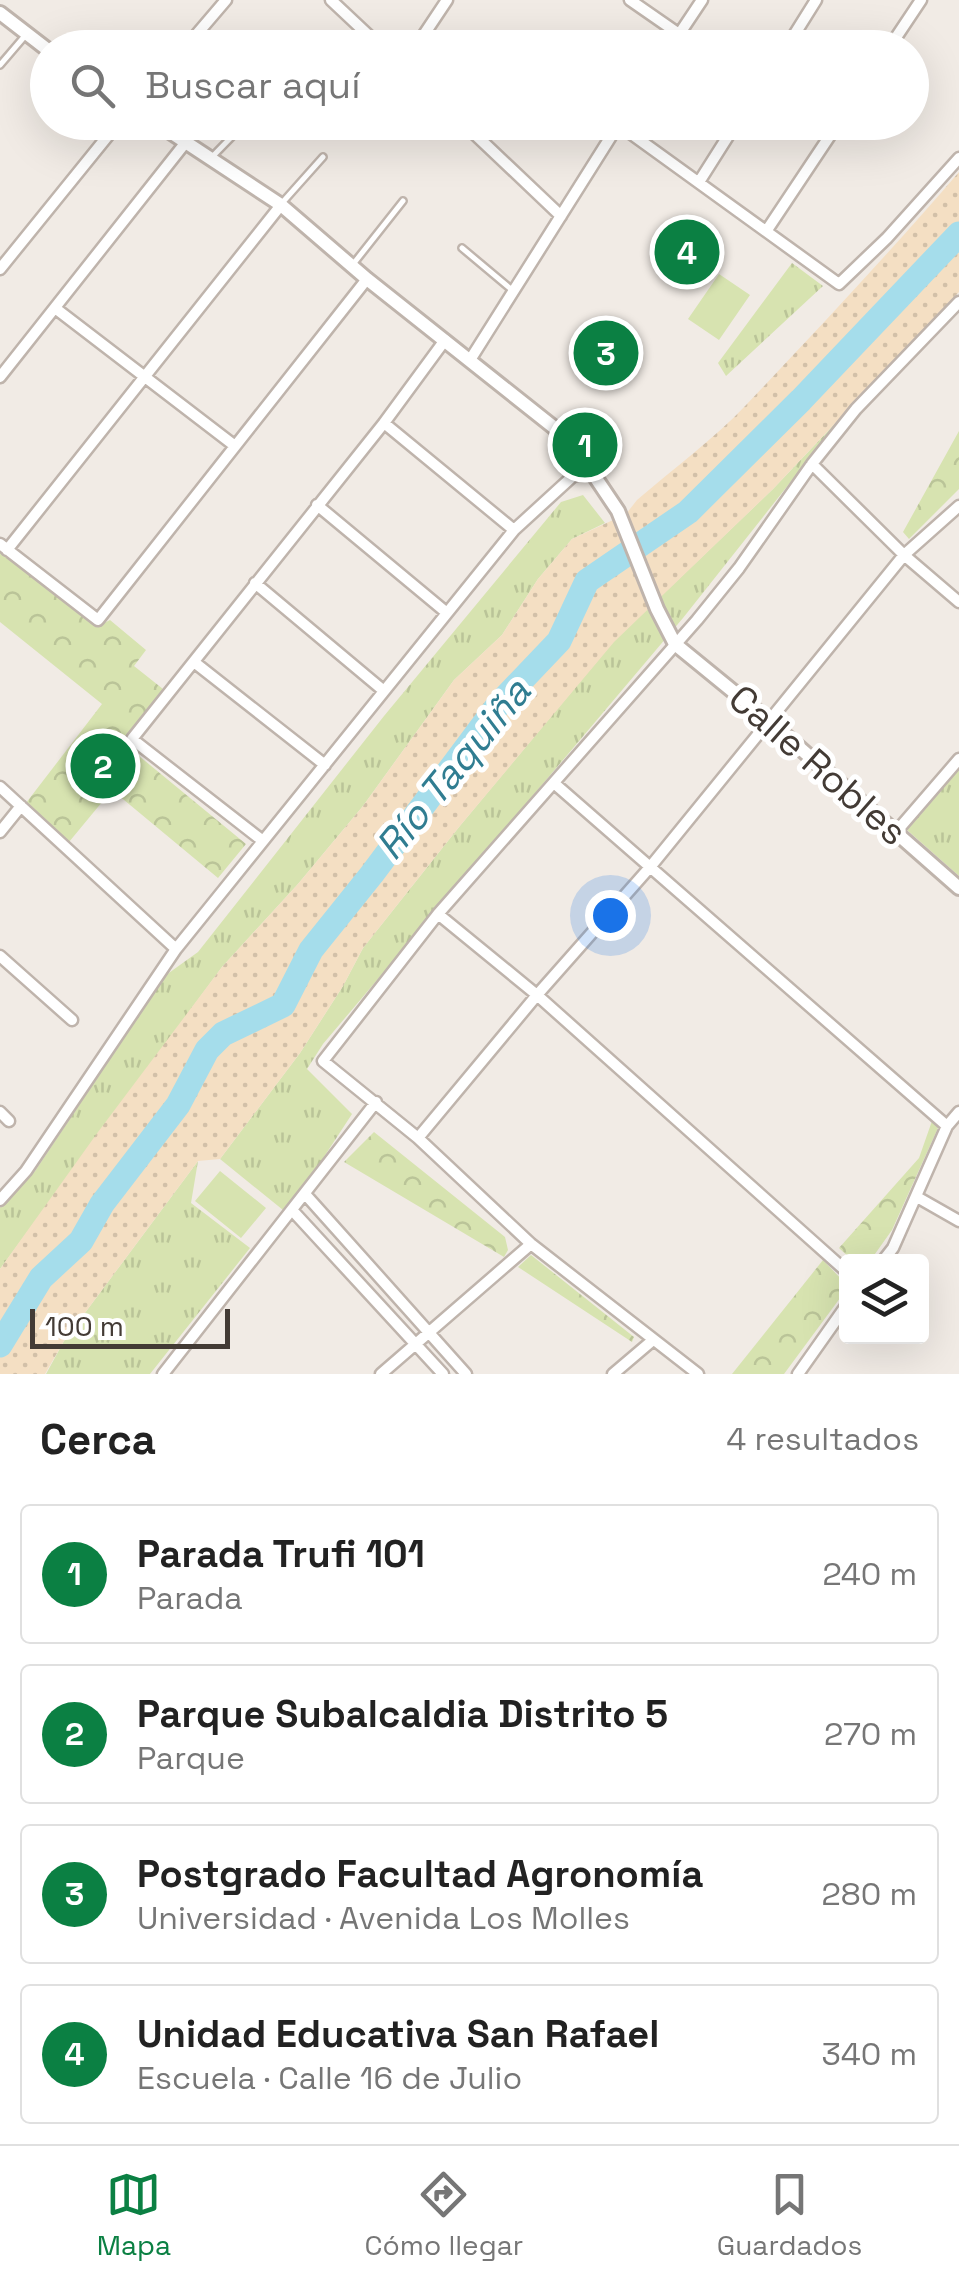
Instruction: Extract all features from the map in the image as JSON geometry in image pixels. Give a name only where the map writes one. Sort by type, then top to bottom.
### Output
[{"type":"street","points":[[200,30],[226,0]]},
{"type":"street","points":[[331,0],[363,30]]},
{"type":"street","points":[[427,30],[447,0]]},
{"type":"street","points":[[630,0],[673,30]]},
{"type":"street","points":[[682,30],[702,0]]},
{"type":"street","points":[[797,30],[816,0]]},
{"type":"street","points":[[902,30],[921,0]]},
{"type":"street","points":[[0,13],[30,36]]},
{"type":"street","points":[[0,269],[104,140]]},
{"type":"street","points":[[183,140],[281,205],[367,279],[571,441],[618,512],[657,610],[675,644]]},
{"type":"street","points":[[481,140],[561,216]]},
{"type":"street","points":[[470,360],[610,140]]},
{"type":"street","points":[[642,140],[839,284],[887,238],[959,158]]},
{"type":"street","points":[[700,182],[727,140]]},
{"type":"street","points":[[767,230],[827,140]]},
{"type":"street","points":[[0,377],[186,142]]},
{"type":"street","points":[[281,205],[4,547],[98,620],[367,279]]},
{"type":"street","points":[[698,1374],[530,1244],[418,1138],[323,1061],[438,914],[739,568],[812,464],[856,410],[959,302]]},
{"type":"street","points":[[56,308],[235,446]]},
{"type":"street","points":[[263,841],[132,739],[384,423],[445,340]]},
{"type":"street","points":[[384,423],[514,530]]},
{"type":"street","points":[[812,464],[959,602]]},
{"type":"street","points":[[0,1200],[26,1171],[176,949],[447,612],[514,530],[573,476],[592,470]]},
{"type":"street","points":[[317,505],[447,612]]},
{"type":"street","points":[[418,1138],[651,866],[904,554],[959,506]]},
{"type":"street","points":[[255,582],[384,691]]},
{"type":"street","name":"Calle Robles","points":[[675,644],[959,888]]},
{"type":"street","points":[[194,662],[324,765]]},
{"type":"street","points":[[896,832],[959,759]]},
{"type":"street","points":[[555,784],[947,1126]]},
{"type":"street","points":[[0,788],[176,949]]},
{"type":"street","points":[[0,832],[21,806]]},
{"type":"street","points":[[438,914],[537,996],[839,1265]]},
{"type":"street","points":[[0,956],[72,1020]]},
{"type":"street","points":[[163,1374],[376,1102]]},
{"type":"street","points":[[888,1254],[947,1126],[959,1112]]},
{"type":"street","points":[[305,1194],[466,1374]]},
{"type":"street","points":[[917,1197],[959,1221]]},
{"type":"street","points":[[292,1210],[443,1374]]},
{"type":"street","points":[[381,1374],[530,1244]]},
{"type":"street","points":[[798,1374],[839,1316]]},
{"type":"street","points":[[613,1374],[652,1340]]},
{"type":"lane","points":[[0,65],[27,34]]},
{"type":"lane","points":[[211,158],[228,140]]},
{"type":"lane","points":[[281,205],[323,157]]},
{"type":"lane","points":[[352,265],[403,202]]},
{"type":"lane","points":[[462,248],[512,290]]},
{"type":"green space","points":[[792,263],[823,286],[726,376],[718,363]]},
{"type":"green space","points":[[719,274],[750,295],[719,340],[688,319]]},
{"type":"green space","points":[[846,412],[683,618],[323,1044],[307,1069],[352,1114],[283,1210],[220,1159],[300,1053],[363,948],[614,641],[773,489]]},
{"type":"green space","points":[[959,431],[959,489],[909,539],[903,532]]},
{"type":"green space","points":[[583,495],[605,523],[572,539],[538,579],[502,635],[454,680],[363,806],[222,967],[0,1269],[0,1208],[35,1171],[166,975],[198,952],[384,716],[561,502]]},
{"type":"green space","points":[[0,551],[96,627],[110,620],[146,650],[134,666],[163,689],[122,742],[246,844],[218,878],[112,790],[69,842],[26,803],[102,704],[0,622]]},
{"type":"green space","points":[[83,747],[116,777],[98,796],[66,767]]},
{"type":"green space","points":[[959,769],[959,876],[907,830]]},
{"type":"green space","points":[[932,1121],[938,1128],[892,1230],[875,1254],[845,1254],[839,1248],[919,1158]]},
{"type":"green space","points":[[374,1132],[505,1237],[508,1250],[504,1257],[344,1162]]},
{"type":"green space","points":[[198,1161],[191,1203],[250,1248],[150,1374],[46,1374],[64,1341]]},
{"type":"green space","points":[[220,1171],[266,1208],[241,1238],[195,1201]]},
{"type":"green space","points":[[531,1255],[634,1337],[632,1342],[518,1267]]},
{"type":"green space","points":[[823,1260],[839,1277],[839,1299],[784,1374],[732,1374]]},
{"type":"sand","points":[[959,172],[959,292],[773,489],[614,642],[363,948],[300,1053],[220,1159],[198,1161],[64,1341],[45,1374],[0,1374],[0,1269],[222,967],[363,806],[454,680],[502,635],[538,579],[572,539],[626,514],[637,500],[734,417]]},
{"type":"waterway","name":"Río Taquiña","points":[[0,1345],[41,1278],[81,1241],[102,1204],[178,1105],[207,1050],[223,1034],[283,1005],[311,950],[499,704],[559,641],[587,581],[688,512],[959,234]]},
{"type":"place","name":"Unidad Educativa San Rafael","points":[[687,252]]},
{"type":"place","name":"Postgrado Facultad Agronomía","points":[[606,353]]},
{"type":"place","name":"Parada Trufi 101","points":[[585,445]]},
{"type":"place","name":"Parque Subalcaldia Distrito 5","points":[[103,766]]}]
